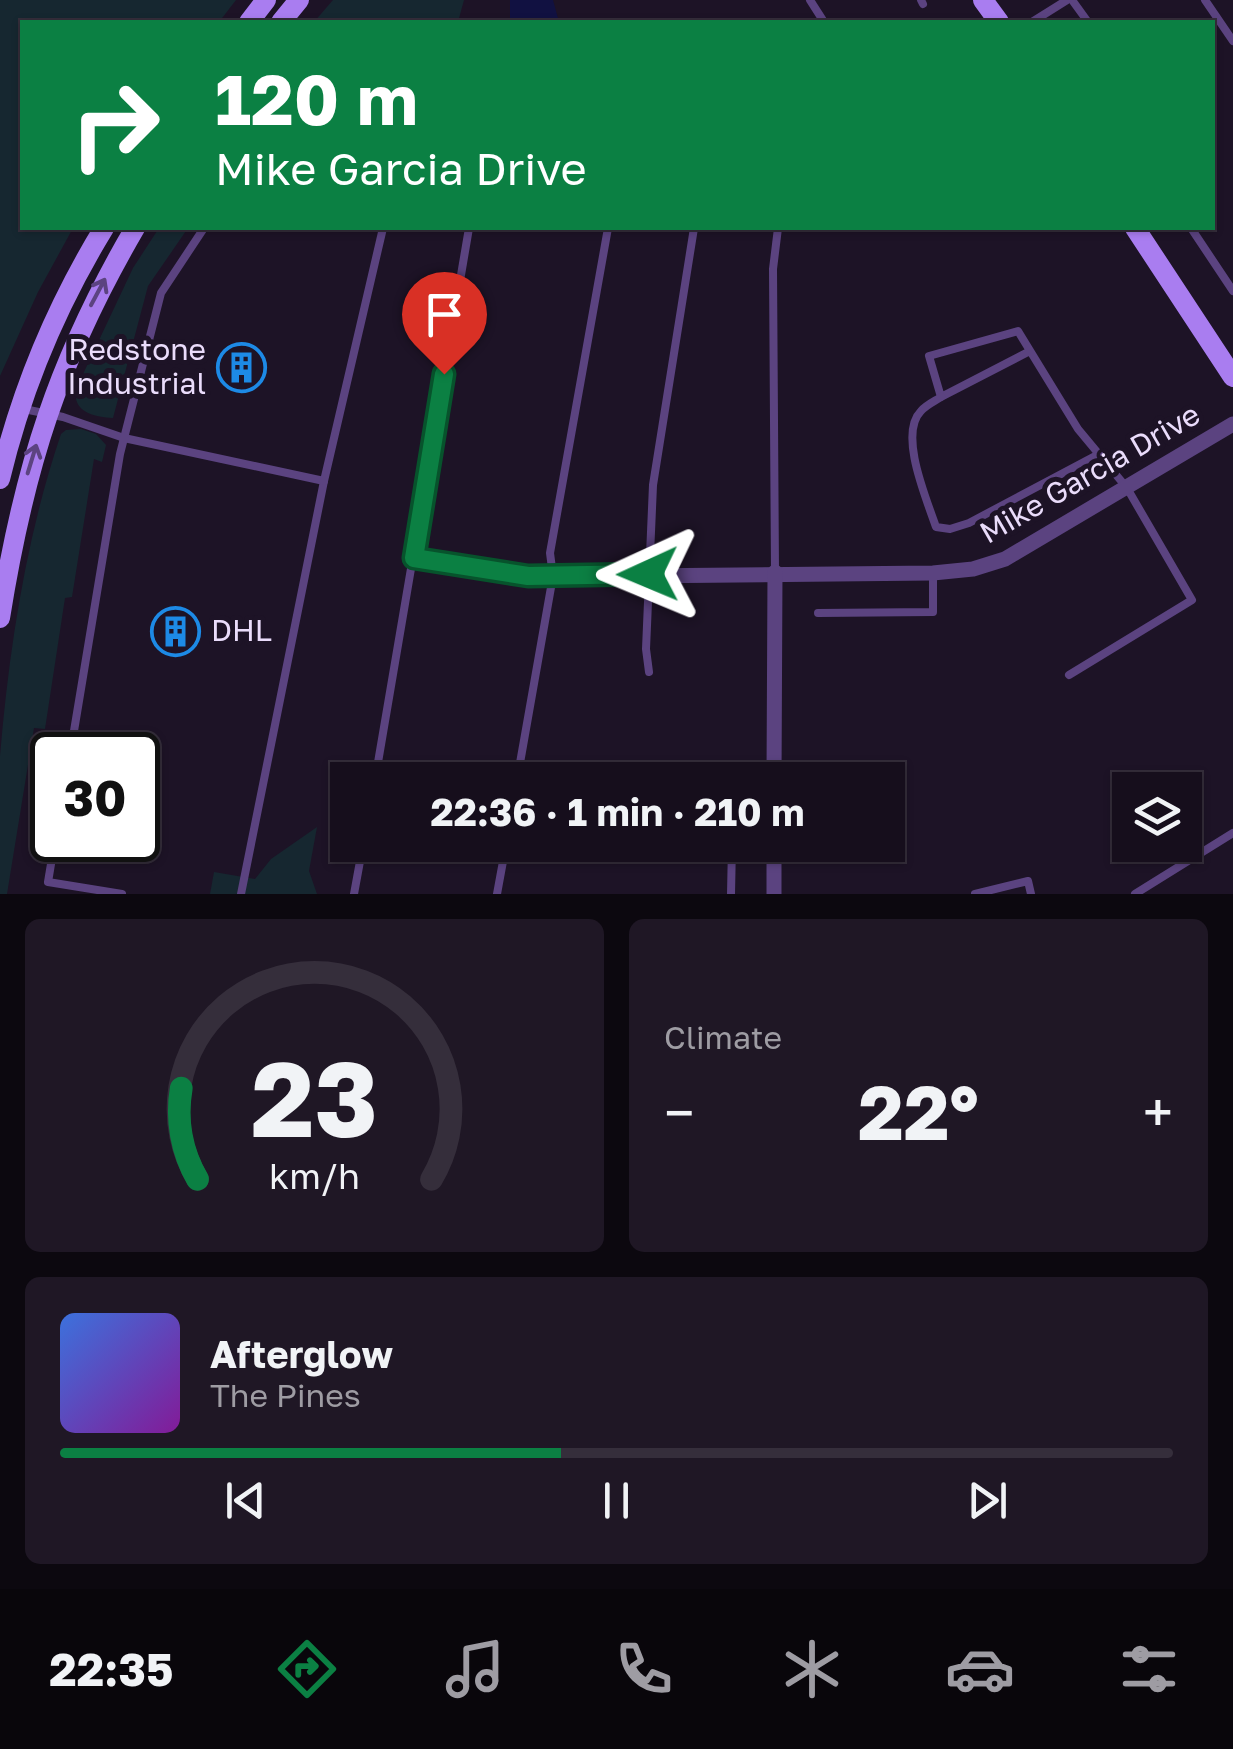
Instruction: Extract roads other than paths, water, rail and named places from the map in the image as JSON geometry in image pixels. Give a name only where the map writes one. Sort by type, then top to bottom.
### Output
[{"type":"main road","points":[[251,20],[266,0]]},
{"type":"main road","points":[[285,20],[300,0]]},
{"type":"main road","points":[[0,479],[20,408],[53,323],[103,230]]},
{"type":"main road","points":[[0,618],[20,504],[46,413],[80,326],[133,230]]},
{"type":"main road","points":[[1136,230],[1233,377]]},
{"type":"street","name":"Mike Garcia Drive","points":[[414,558],[528,576],[973,569],[1005,559],[1233,424]]},
{"type":"street","points":[[774,762],[776,572]]},
{"type":"street","points":[[774,862],[774,894]]},
{"type":"lane","points":[[1035,20],[1069,0],[1086,20]]},
{"type":"lane","points":[[1204,0],[1233,41]]},
{"type":"lane","points":[[74,732],[124,438],[161,293],[203,230]]},
{"type":"lane","points":[[240,894],[324,481],[383,230]]},
{"type":"lane","points":[[377,762],[469,230]]},
{"type":"lane","points":[[520,762],[553,576],[550,554],[608,230]]},
{"type":"lane","points":[[649,672],[648,574],[653,485],[694,230]]},
{"type":"lane","points":[[776,572],[773,270],[778,230]]},
{"type":"lane","points":[[1191,230],[1233,291]]},
{"type":"lane","points":[[941,397],[929,356],[1018,331],[1078,429],[1127,488],[1192,600],[1069,675]]},
{"type":"lane","points":[[1030,351],[918,412],[912,433],[916,470],[936,527],[950,530],[969,523],[1099,454]]},
{"type":"lane","points":[[20,408],[124,438],[324,481]]},
{"type":"lane","points":[[818,613],[933,612],[933,572]]},
{"type":"lane","points":[[1135,894],[1233,833]]},
{"type":"lane","points":[[51,862],[48,882],[122,894]]},
{"type":"lane","points":[[354,894],[360,862]]},
{"type":"lane","points":[[497,894],[503,862]]},
{"type":"lane","points":[[731,894],[732,862]]},
{"type":"lane","points":[[975,894],[1028,881],[1031,894]]},
{"type":"place","name":"Redstone Industrial","points":[[241,367]]},
{"type":"place","name":"DHL","points":[[176,631]]}]
